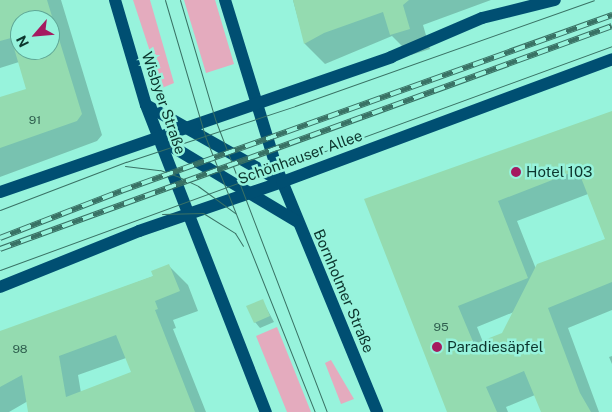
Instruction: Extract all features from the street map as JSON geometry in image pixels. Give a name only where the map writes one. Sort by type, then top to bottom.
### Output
[{"type":"main road","name":"Wisbyer Straße","points":[[115,0],[146,105],[187,214]]},
{"type":"main road","points":[[226,0],[256,105],[282,182]]},
{"type":"main road","points":[[0,192],[256,105],[390,57],[482,18],[555,0]]},
{"type":"main road","name":"Schönhauser Allee","points":[[0,287],[187,214],[282,182],[612,59]]},
{"type":"main road","points":[[146,105],[282,182]]},
{"type":"main road","points":[[158,138],[298,222]]},
{"type":"main road","name":"Bornholmer Straße","points":[[282,182],[377,412]]},
{"type":"main road","points":[[187,214],[266,412]]},
{"type":"shaded area","points":[[133,0],[150,0],[174,83],[162,88]]},
{"type":"shaded area","points":[[184,0],[215,0],[234,64],[206,73]]},
{"type":"shaded area","points":[[277,327],[311,412],[287,412],[256,336]]},
{"type":"shaded area","points":[[331,360],[354,399],[341,404],[325,363]]},
{"type":"building","points":[[0,0],[47,0],[50,10],[10,10],[10,38],[0,41]]},
{"type":"building","points":[[293,0],[409,0],[403,5],[410,29],[390,35],[383,12],[324,33],[304,44]]},
{"type":"building","points":[[60,42],[82,114],[77,121],[0,148],[0,97],[26,89],[17,60],[60,60]]},
{"type":"building","points":[[612,111],[612,282],[548,308],[580,393],[591,412],[541,412],[524,371],[486,387],[497,412],[447,412],[364,199]],"holes":[[[578,170],[605,239],[537,264],[502,333],[474,344],[458,306],[528,278],[498,201]]]},
{"type":"building","points":[[169,264],[180,291],[155,301],[158,309],[155,310],[195,412],[28,412],[22,375],[0,387],[0,331],[153,276],[151,271]],"holes":[[[116,335],[131,372],[66,397],[59,356]]]},
{"type":"building","points":[[263,299],[270,316],[254,323],[246,306]]},
{"type":"tram line","points":[[165,0],[205,136],[315,412]]},
{"type":"tram line","points":[[180,0],[215,119],[327,412]]},
{"type":"tram line","points":[[0,210],[126,162],[295,106],[594,0]]},
{"type":"tram line","points":[[0,270],[612,46]]},
{"type":"tram line","points":[[125,166],[160,170],[179,177],[198,186],[235,213]]},
{"type":"tram line","points":[[162,214],[203,213],[235,233],[243,246]]},
{"type":"railway","points":[[0,238],[121,191],[612,15]]},
{"type":"railway","points":[[0,249],[612,26]]},
{"type":"place","name":"Hotel 103","points":[[516,172]]},
{"type":"place","name":"Paradiesäpfel","points":[[437,347]]}]
